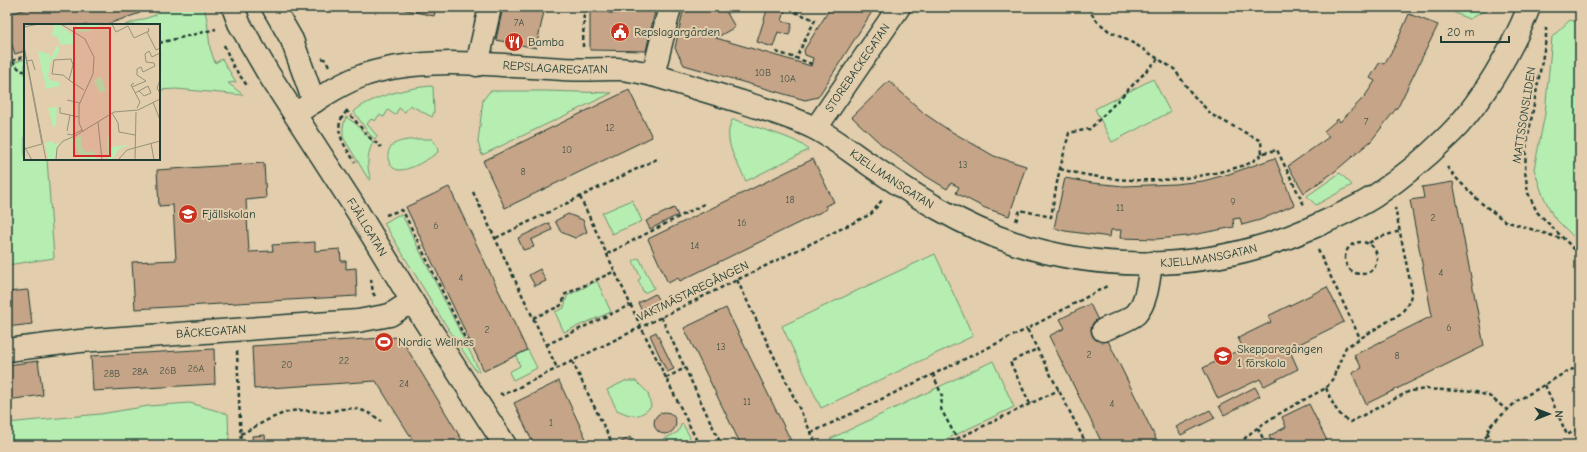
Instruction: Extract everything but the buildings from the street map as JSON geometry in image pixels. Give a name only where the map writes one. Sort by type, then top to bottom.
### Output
[{"type":"street","name":"FJÄLLGATAN","points":[[233,7],[239,23],[268,73],[356,209],[412,301],[504,445]]},
{"type":"street","points":[[273,7],[292,40],[314,102]]},
{"type":"street","points":[[478,64],[490,7]]},
{"type":"street","points":[[653,75],[670,7]]},
{"type":"street","name":"STOREBACKEGATAN","points":[[816,128],[899,7]]},
{"type":"street","name":"KJELLMANSGATAN","points":[[816,128],[925,202],[959,220],[1012,243],[1048,253],[1102,262],[1184,262],[1225,255],[1279,242],[1309,220],[1356,207],[1386,188],[1407,172],[1456,127],[1487,86],[1520,28],[1529,7]]},
{"type":"street","name":"REPSLAGAREGATAN","points":[[295,114],[351,80],[368,74],[406,66],[478,64],[584,70],[618,69],[653,75],[791,117],[816,128]]},
{"type":"street","points":[[1103,330],[1136,314],[1142,303],[1149,283],[1151,263]]},
{"type":"street","name":"BÄCKEGATAN","points":[[7,350],[80,340],[358,321],[390,314],[412,301]]},
{"type":"path","points":[[7,8],[12,7]]},
{"type":"path","points":[[584,7],[584,70]]},
{"type":"path","points":[[1089,7],[1091,14],[1109,31],[1135,44],[1174,69],[1192,94],[1212,115],[1261,141],[1262,154]]},
{"type":"path","points":[[795,12],[815,20],[796,58]]},
{"type":"path","name":"MATTSSONSLIDEN","points":[[1547,20],[1546,39],[1526,148],[1525,171],[1528,193],[1537,212],[1580,255]]},
{"type":"path","points":[[160,43],[216,29]]},
{"type":"path","points":[[7,48],[12,61],[21,71],[24,71]]},
{"type":"path","points":[[776,52],[812,64]]},
{"type":"path","points":[[12,61],[24,56]]},
{"type":"path","points":[[1020,210],[1051,217],[1069,132],[1090,129],[1158,59]]},
{"type":"path","points":[[357,166],[341,139],[339,132],[341,117],[347,111],[370,138],[381,147]]},
{"type":"path","points":[[1433,149],[1458,180],[1480,202],[1505,221],[1565,240]]},
{"type":"path","points":[[1060,169],[1082,175],[1108,178],[1163,180],[1222,172],[1245,165],[1260,158],[1262,154],[1277,150],[1309,220],[1314,242],[1360,338]]},
{"type":"path","points":[[496,238],[657,159]]},
{"type":"path","points":[[1240,445],[1243,439],[1270,419],[1326,388],[1332,380],[1346,347],[1400,314],[1410,300],[1411,284],[1395,205],[1386,188]]},
{"type":"path","points":[[473,192],[557,368]]},
{"type":"path","name":"VAKTMÄSTAREGÅNGEN","points":[[503,395],[871,214],[886,195]]},
{"type":"path","points":[[580,197],[630,305],[699,445]]},
{"type":"path","points":[[607,254],[704,204]]},
{"type":"path","points":[[383,210],[387,215],[401,210],[406,215],[470,349]]},
{"type":"path","points":[[1369,243],[1376,251],[1376,265],[1368,273],[1362,275],[1354,273],[1345,263],[1344,256],[1347,249],[1352,244],[1358,242],[1369,243],[1376,238],[1400,231]]},
{"type":"path","points":[[533,318],[560,306],[563,303],[564,295],[615,271]]},
{"type":"path","points":[[737,280],[817,445]]},
{"type":"path","points":[[811,433],[1027,329],[1111,284]]},
{"type":"path","points":[[546,345],[630,305]]},
{"type":"path","points":[[661,317],[719,440],[709,445]]},
{"type":"path","points":[[1027,329],[1087,445]]},
{"type":"path","points":[[1030,404],[1010,362],[1037,349]]},
{"type":"path","points":[[237,350],[241,445]]},
{"type":"path","points":[[572,360],[613,445]]},
{"type":"path","points":[[1482,445],[1490,426],[1518,401],[1545,384],[1580,366]]},
{"type":"path","points":[[666,378],[685,368]]},
{"type":"path","points":[[933,374],[942,396],[941,408],[957,439]]},
{"type":"path","points":[[1545,384],[1567,435],[1580,428]]},
{"type":"path","points":[[1326,388],[1336,411],[1350,422],[1410,391],[1426,389],[1476,392],[1489,396],[1507,410]]},
{"type":"path","points":[[944,445],[1059,390]]},
{"type":"path","points":[[241,434],[271,419],[291,412],[308,410],[326,412],[343,409],[358,409],[370,412],[381,421]]},
{"type":"path","points":[[1258,428],[1266,445]]},
{"type":"path","points":[[1487,432],[1494,445]]},
{"type":"green space","points":[[159,7],[204,7],[210,48],[215,63],[222,59],[236,82],[228,83],[243,95],[176,89],[160,90],[160,24],[128,24],[156,15]]},
{"type":"green space","points":[[1441,7],[1491,7],[1469,19]]},
{"type":"green space","points":[[1570,20],[1580,23],[1580,243],[1553,216],[1542,193],[1534,169],[1545,114],[1552,37]]},
{"type":"green space","points":[[24,59],[24,160],[47,160],[54,258],[7,265],[7,65]]},
{"type":"green space","points":[[1153,79],[1170,112],[1112,142],[1095,109]]},
{"type":"green space","points":[[432,86],[434,112],[432,117],[410,105],[405,112],[399,108],[395,115],[388,110],[384,117],[379,115],[375,121],[371,119],[367,124],[377,136],[375,139],[370,135],[354,112],[380,97],[413,88]]},
{"type":"green space","points":[[490,91],[612,93],[482,155],[478,142],[483,100]]},
{"type":"green space","points":[[346,117],[356,124],[373,142],[369,151],[368,160],[368,170],[371,179],[369,180],[343,137],[343,127]]},
{"type":"green space","points":[[732,120],[736,120],[786,137],[796,141],[808,150],[746,181],[735,159],[730,144],[729,128]]},
{"type":"green space","points":[[432,139],[437,146],[438,152],[425,161],[414,166],[403,170],[395,169],[388,159],[389,150],[391,147],[394,144],[406,140]]},
{"type":"green space","points":[[1340,173],[1352,185],[1316,205],[1307,196]]},
{"type":"green space","points":[[632,200],[642,221],[612,234],[602,213]]},
{"type":"green space","points":[[398,215],[402,215],[479,372],[476,371],[442,319],[384,223]]},
{"type":"green space","points":[[935,254],[973,336],[821,408],[782,326]]},
{"type":"green space","points":[[639,258],[654,288],[644,293],[638,280],[641,278],[633,261]]},
{"type":"green space","points":[[597,281],[611,312],[564,332],[555,312],[564,308],[567,296]]},
{"type":"green space","points":[[528,350],[537,368],[513,380],[509,372],[520,366],[516,356]]},
{"type":"green space","points":[[993,361],[1014,407],[934,445],[832,445],[830,439]]},
{"type":"green space","points":[[625,381],[636,381],[648,393],[651,407],[642,414],[635,416],[617,410],[607,390]]},
{"type":"green space","points":[[190,403],[228,414],[229,445],[7,445],[7,423],[100,414],[149,406]]},
{"type":"green space","points":[[682,423],[690,437],[686,445],[652,445],[678,432]]},
{"type":"place","name":"Repslagargården","points":[[620,32]]},
{"type":"place","name":"Bamba","points":[[514,42]]},
{"type":"place","name":"Fjällskolan","points":[[188,214]]},
{"type":"place","name":"Nordic Wellnes","points":[[384,342]]},
{"type":"place","name":"Skepparegången 1 förskola","points":[[1223,356]]}]
